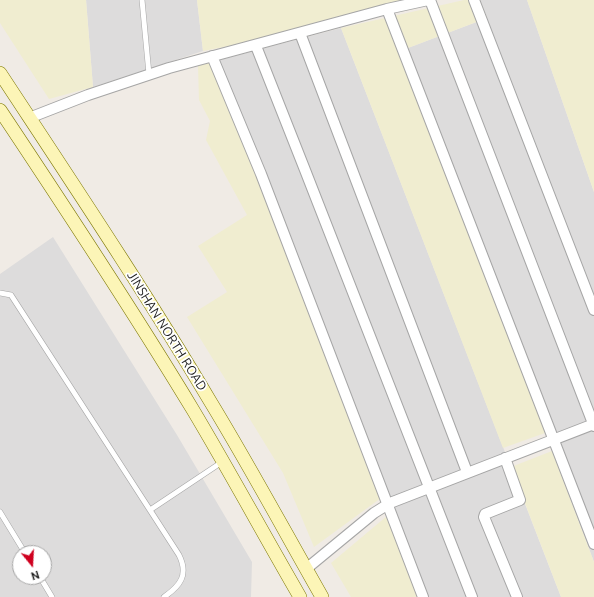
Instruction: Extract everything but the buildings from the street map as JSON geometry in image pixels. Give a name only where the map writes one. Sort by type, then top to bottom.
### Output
[{"type":"main road","name":"JINSHAN NORTH ROAD","points":[[0,73],[126,265],[211,402],[320,596]]},
{"type":"main road","name":"JINSHAN NORTH ROAD","points":[[0,110],[109,276],[194,412],[300,597]]},
{"type":"street","points":[[30,118],[88,95],[149,74],[387,9],[429,0],[594,425],[429,487],[387,505],[374,513],[306,569]]},
{"type":"street","points":[[474,0],[594,310]]},
{"type":"street","points":[[387,9],[594,544]]},
{"type":"street","points":[[300,33],[468,472]]},
{"type":"street","points":[[256,46],[306,170],[472,597]]},
{"type":"street","points":[[212,56],[261,174],[423,597]]},
{"type":"street","points":[[505,458],[520,500],[485,514],[484,517],[517,597]]},
{"type":"lane","points":[[142,0],[149,74]]},
{"type":"lane","points":[[0,293],[11,295],[179,555],[183,564],[183,575],[174,590],[164,597]]},
{"type":"lane","points":[[150,510],[222,461]]},
{"type":"lane","points":[[0,512],[20,545]]},
{"type":"lane","points":[[45,585],[52,597]]},
{"type":"shaded area","points":[[0,0],[86,0],[93,87],[49,99],[0,23]]},
{"type":"shaded area","points":[[86,0],[197,0],[203,51],[93,87]]},
{"type":"shaded area","points":[[197,0],[402,0],[285,35],[203,51]]},
{"type":"shaded area","points":[[464,0],[480,0],[487,18],[400,51],[545,433],[503,448],[341,28]]},
{"type":"shaded area","points":[[480,0],[527,0],[594,192],[594,562],[400,51],[487,18]]},
{"type":"shaded area","points":[[527,0],[594,0],[594,192]]},
{"type":"shaded area","points":[[341,28],[561,597],[419,597],[212,62]]},
{"type":"shaded area","points":[[212,62],[381,498],[314,547],[283,473],[187,317],[227,292],[198,246],[247,215],[206,140],[210,121],[199,100],[198,66]]},
{"type":"shaded area","points":[[53,237],[177,435],[252,562],[251,597],[0,597],[0,274]]},
{"type":"shaded area","points":[[552,451],[594,562],[594,597],[561,597],[511,467]]},
{"type":"shaded area","points":[[387,516],[419,597],[351,597],[331,563]]}]
